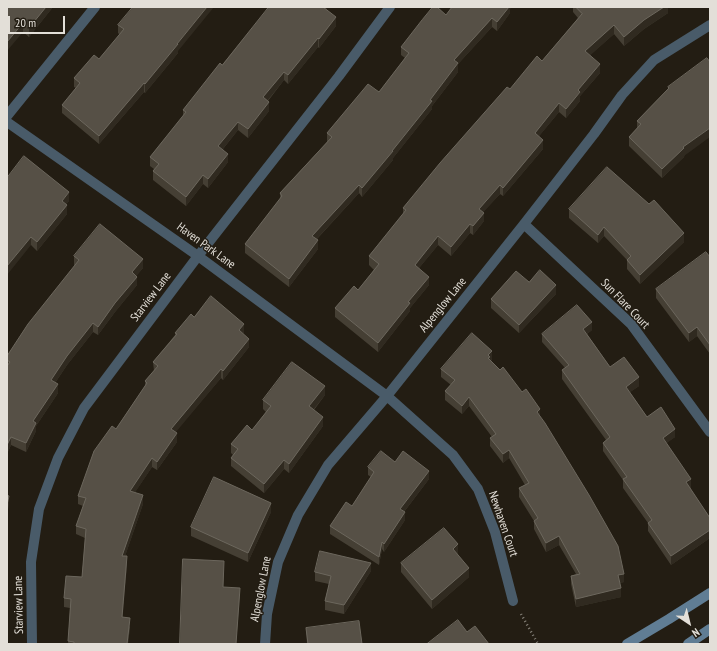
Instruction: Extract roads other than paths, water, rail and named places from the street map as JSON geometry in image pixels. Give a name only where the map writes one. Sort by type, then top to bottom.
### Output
[{"type":"street","points":[[7,116],[94,7]]},
{"type":"street","name":"Starview Lane","points":[[32,644],[31,562],[39,509],[58,458],[84,408],[198,256],[339,76],[390,7]]},
{"type":"street","name":"Alpenglow Lane","points":[[265,644],[267,614],[278,562],[298,515],[328,465],[387,396],[524,224],[594,134],[622,95],[654,60],[710,25]]},
{"type":"street","name":"Haven Park Lane","points":[[7,122],[198,256],[387,396]]},
{"type":"street","name":"Sun Flare Court","points":[[524,224],[631,324],[710,432]]},
{"type":"street","name":"Newhaven Court","points":[[387,396],[453,455],[478,490],[495,532],[513,601]]},
{"type":"street","points":[[627,644],[710,593]]},
{"type":"street","points":[[688,644],[710,629]]}]
